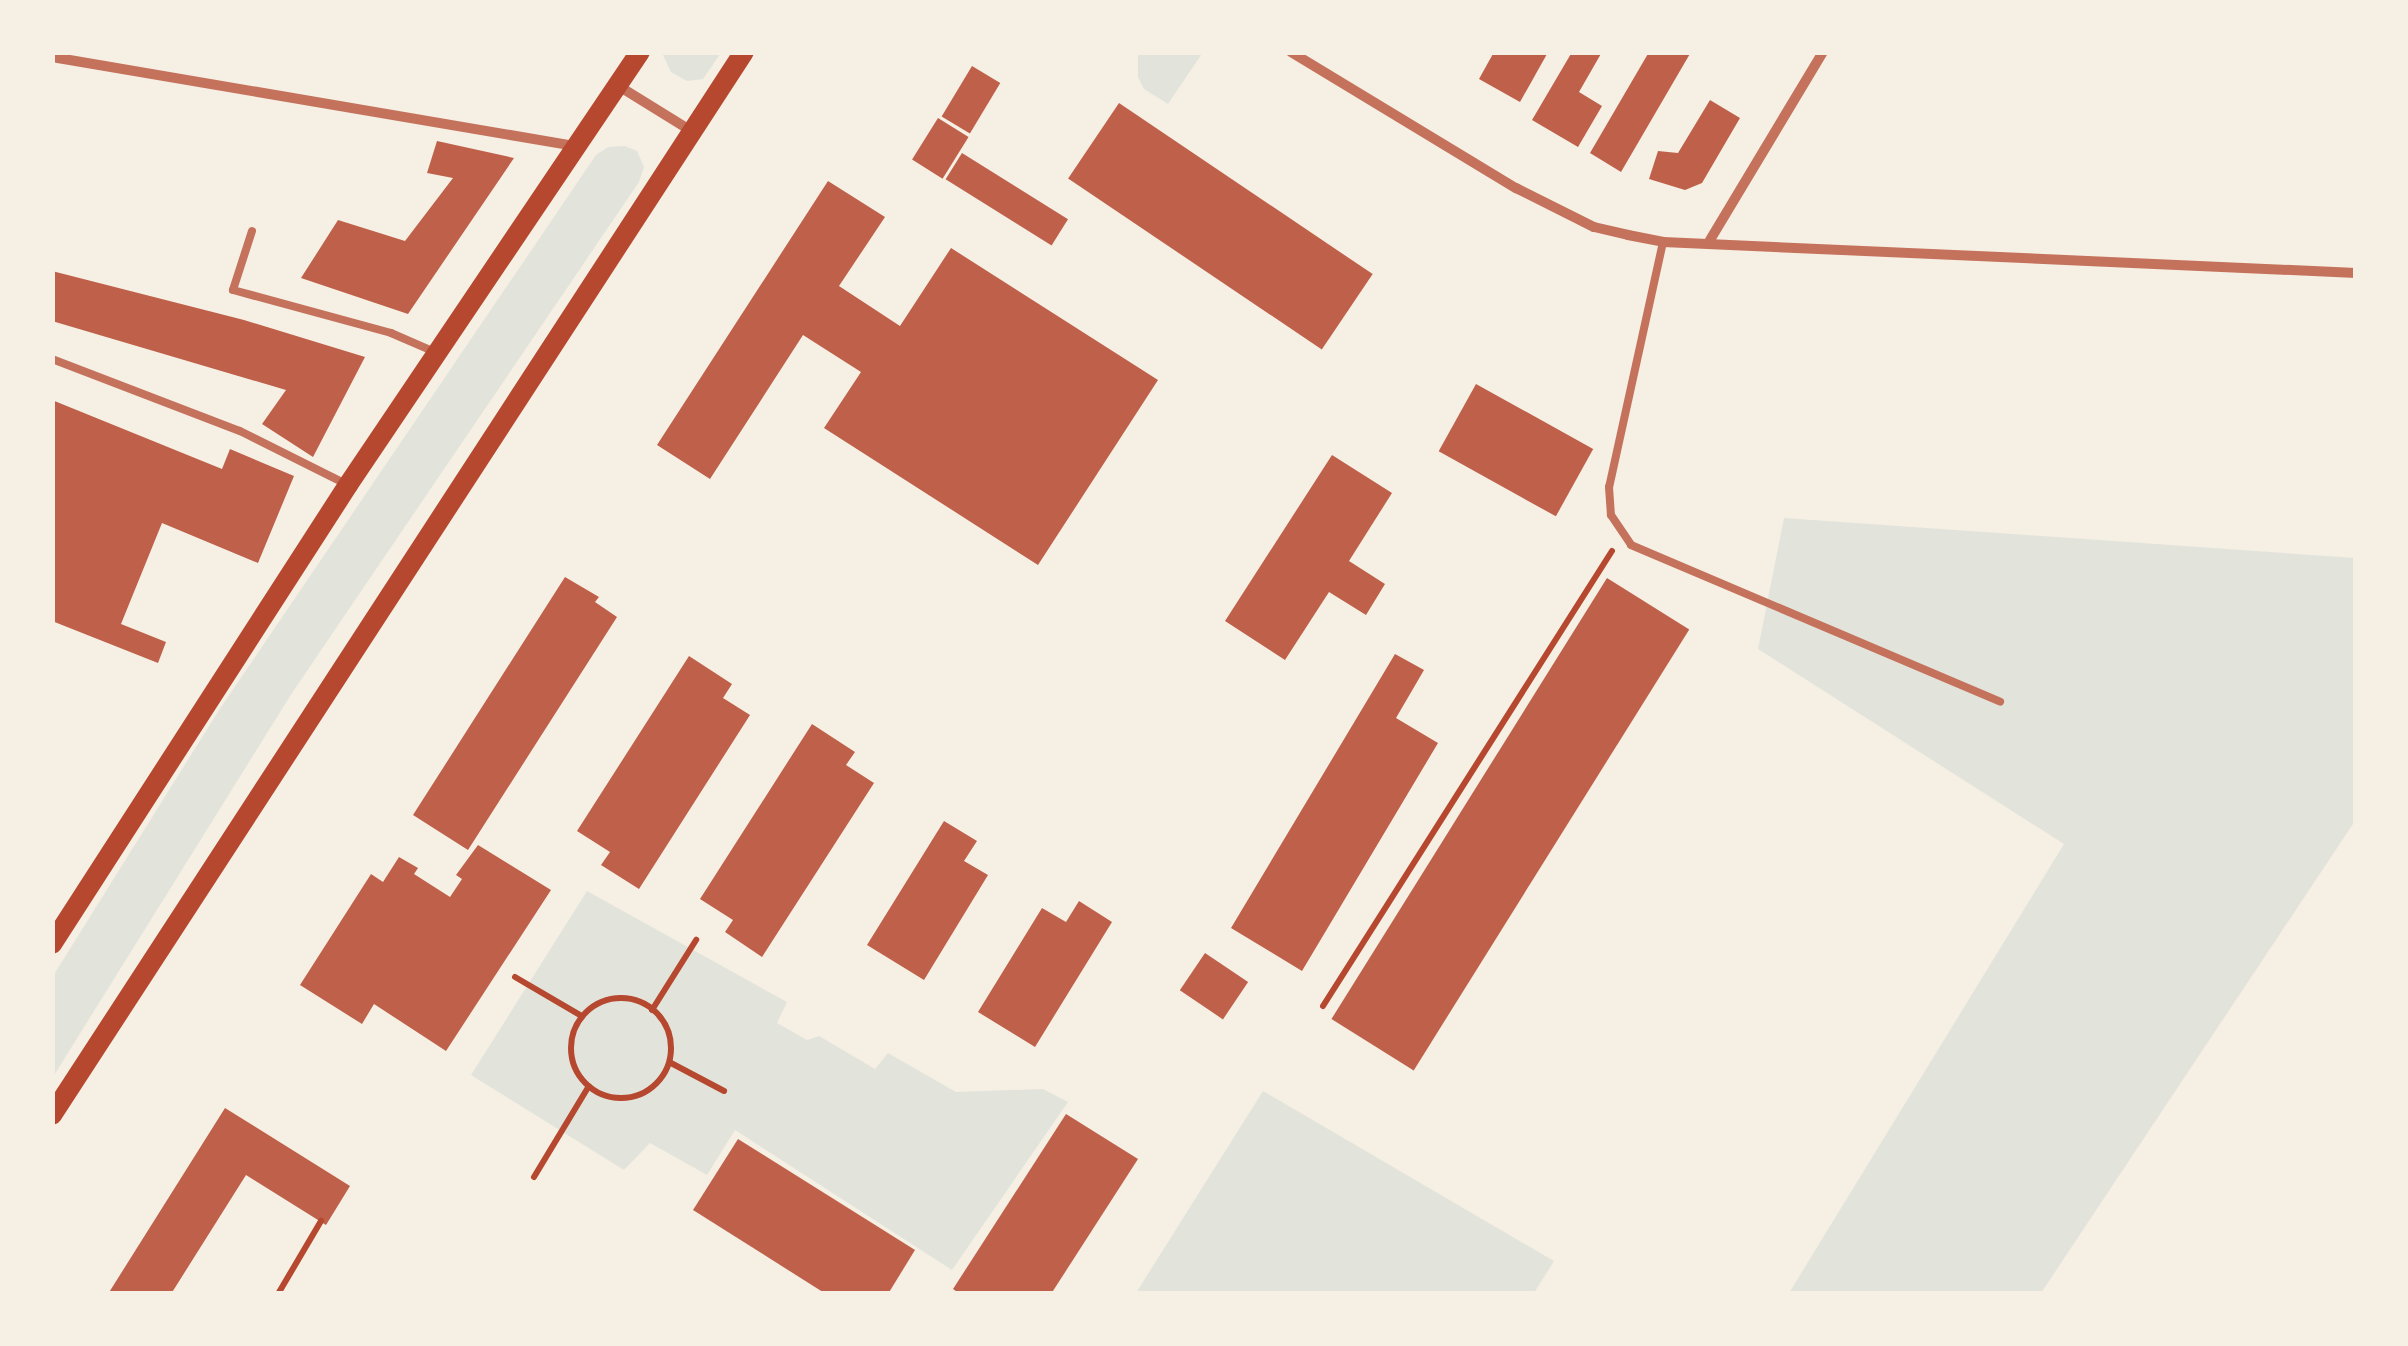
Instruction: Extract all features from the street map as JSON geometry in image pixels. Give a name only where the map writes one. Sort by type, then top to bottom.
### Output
[{"type":"main road","points":[[52,944],[348,486],[640,52]]},
{"type":"main road","points":[[52,1115],[744,52]]},
{"type":"street","points":[[1291,52],[1562,213],[1594,227],[1663,242],[1710,240],[2356,274]]},
{"type":"street","points":[[1710,240],[1823,52]]},
{"type":"street","points":[[52,57],[575,146]]},
{"type":"street","points":[[616,85],[690,130]]},
{"type":"lane","points":[[252,231],[233,290],[391,333],[436,353]]},
{"type":"lane","points":[[1663,242],[1609,487],[1611,515],[1631,544],[2000,702]]},
{"type":"lane","points":[[52,359],[240,431],[348,486]]},
{"type":"path","points":[[1323,1006],[1623,533]]},
{"type":"path","points":[[652,1010],[696,940]]},
{"type":"path","points":[[515,977],[580,1015]]},
{"type":"path","points":[[615,1001],[652,1010],[667,1028],[671,1063],[653,1089],[638,1095],[607,1094],[589,1086],[569,1054],[572,1028],[580,1015],[595,1004],[615,1001]]},
{"type":"path","points":[[671,1063],[724,1092]]},
{"type":"path","points":[[534,1178],[589,1086]]},
{"type":"path","points":[[278,1294],[320,1220]]},
{"type":"shaded area","points":[[662,52],[721,53],[703,79],[687,81],[671,72]]},
{"type":"shaded area","points":[[1138,53],[1201,55],[1168,104],[1144,89],[1138,77]]},
{"type":"shaded area","points":[[625,146],[637,151],[644,167],[639,182],[292,693],[53,1077],[53,976],[219,710],[596,155],[608,147]]},
{"type":"shaded area","points":[[1784,518],[2355,558],[2355,821],[2041,1293],[1789,1293],[2064,844],[1758,649]]},
{"type":"shaded area","points":[[587,891],[787,1002],[777,1023],[807,1040],[819,1036],[875,1069],[888,1053],[956,1092],[1043,1089],[1068,1102],[952,1270],[735,1130],[707,1175],[650,1143],[624,1170],[471,1075]]},
{"type":"shaded area","points":[[1263,1091],[1554,1261],[1534,1293],[1136,1293]]},
{"type":"building","points":[[1494,52],[1547,54],[1520,102],[1479,79]]},
{"type":"building","points":[[1572,52],[1602,52],[1579,92],[1602,106],[1578,147],[1532,120]]},
{"type":"building","points":[[1649,52],[1691,52],[1621,172],[1590,153]]},
{"type":"building","points":[[972,66],[1000,83],[970,134],[942,117]]},
{"type":"building","points":[[1710,100],[1740,118],[1702,183],[1685,190],[1649,179],[1658,151],[1678,153]]},
{"type":"building","points":[[1119,103],[1373,274],[1322,350],[1068,178]]},
{"type":"building","points":[[938,118],[969,137],[943,179],[912,160]]},
{"type":"building","points":[[437,141],[514,158],[408,314],[301,278],[338,220],[405,241],[453,178],[427,173]]},
{"type":"building","points":[[962,153],[1068,219],[1052,246],[946,179]]},
{"type":"building","points":[[828,181],[885,217],[839,286],[900,326],[951,248],[1158,380],[1038,565],[824,428],[861,372],[803,335],[710,479],[657,445]]},
{"type":"building","points":[[52,271],[244,320],[365,357],[313,457],[262,424],[286,390],[52,321]]},
{"type":"building","points":[[1476,384],[1593,449],[1556,516],[1439,451]]},
{"type":"building","points":[[52,400],[222,469],[230,449],[294,476],[258,563],[162,523],[121,624],[166,642],[158,663],[52,621]]},
{"type":"building","points":[[1332,455],[1392,493],[1349,561],[1385,584],[1366,615],[1329,592],[1285,660],[1225,621]]},
{"type":"building","points":[[565,577],[599,597],[595,602],[617,617],[468,850],[413,815]]},
{"type":"building","points":[[1607,578],[1689,629],[1414,1070],[1331,1019]]},
{"type":"building","points":[[1395,654],[1424,670],[1396,718],[1438,743],[1302,971],[1231,928]]},
{"type":"building","points":[[689,656],[732,684],[723,698],[750,715],[639,889],[601,865],[610,852],[577,831]]},
{"type":"building","points":[[812,724],[855,752],[846,765],[874,783],[762,957],[725,932],[733,920],[700,899]]},
{"type":"building","points":[[944,821],[977,841],[964,861],[988,875],[924,980],[867,945]]},
{"type":"building","points":[[478,845],[551,890],[446,1051],[374,1004],[362,1024],[300,985],[371,874],[383,882],[399,857],[418,868],[414,874],[450,897],[462,879],[456,875]]},
{"type":"building","points":[[1079,901],[1112,922],[1035,1047],[978,1012],[1042,908],[1066,922]]},
{"type":"building","points":[[1205,953],[1248,982],[1223,1019],[1180,990]]},
{"type":"building","points":[[225,1108],[350,1186],[326,1225],[246,1175],[171,1294],[108,1294]]},
{"type":"building","points":[[1066,1114],[1138,1159],[1051,1294],[960,1294],[953,1289]]},
{"type":"building","points":[[738,1139],[915,1250],[888,1294],[826,1294],[693,1210]]}]
